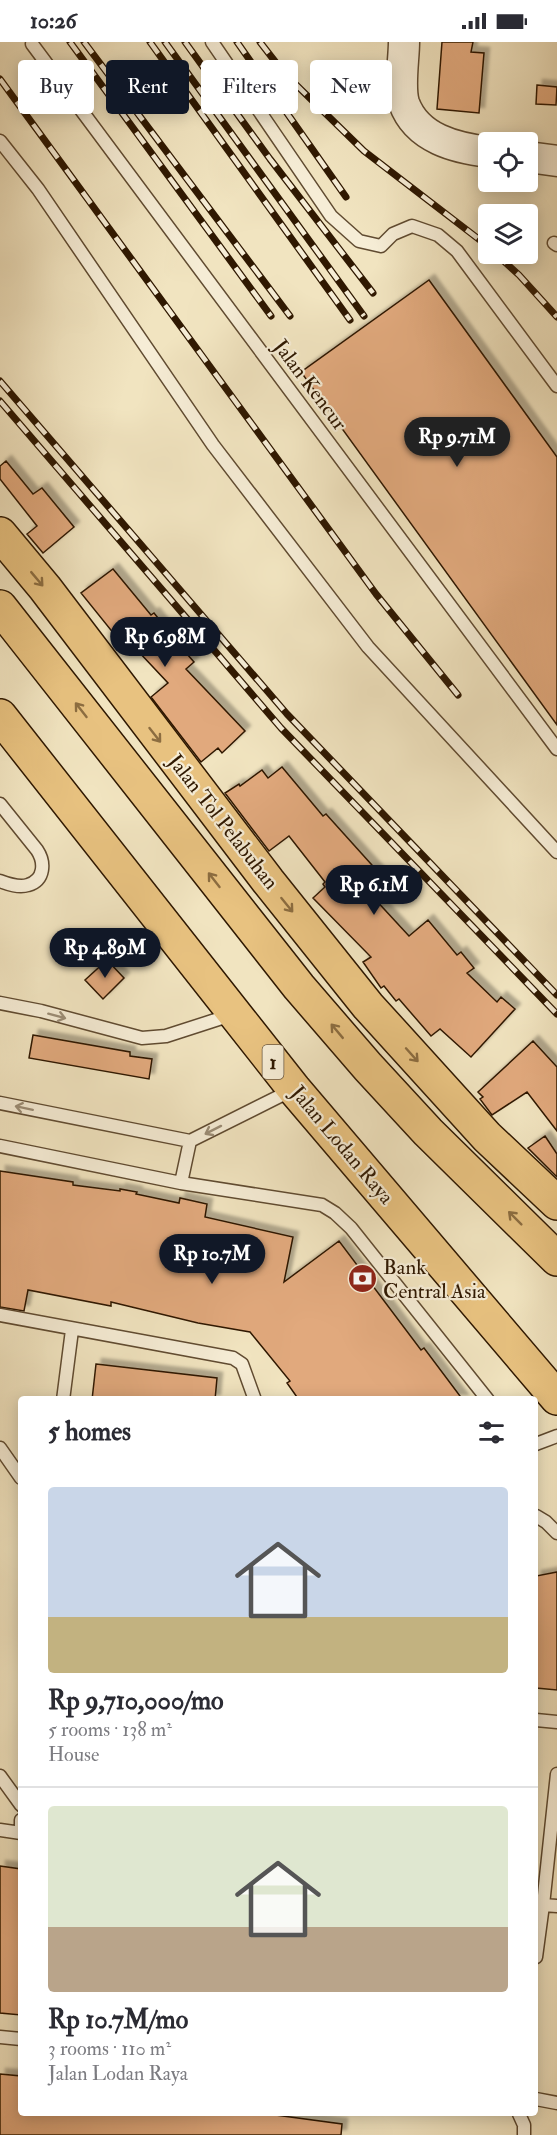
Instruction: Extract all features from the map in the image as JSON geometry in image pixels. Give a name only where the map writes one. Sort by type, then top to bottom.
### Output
[{"type":"highway","name":"Jalan Tol Pelabuhan","points":[[0,534],[45,588],[268,881],[368,1006],[487,1137],[557,1203]]},
{"type":"highway","name":"Jalan Tol Pelabuhan","points":[[0,607],[299,987],[428,1132],[557,1258]]},
{"type":"highway","name":"Jalan Lodan Raya","points":[[0,716],[294,1089],[557,1398]]},
{"type":"street","points":[[404,42],[404,102],[413,119],[441,142],[478,151]]},
{"type":"street","points":[[538,158],[557,161]]},
{"type":"lane","points":[[212,42],[331,216],[359,241],[381,246],[393,234],[412,226],[438,235],[457,251],[557,386]]},
{"type":"lane","name":"Jalan Kencur","points":[[32,44],[557,750]]},
{"type":"lane","points":[[0,141],[38,189],[213,445],[368,647],[557,852]]},
{"type":"lane","points":[[0,804],[37,850],[42,858],[43,866],[38,878],[30,885],[20,886],[0,881]]},
{"type":"lane","points":[[0,1003],[41,1011],[142,1038],[166,1036],[234,1014]]},
{"type":"lane","points":[[0,1102],[190,1141],[294,1089]]},
{"type":"lane","points":[[181,1183],[190,1141]]},
{"type":"lane","points":[[0,1146],[181,1183],[322,1205],[335,1213],[351,1228],[485,1396]]},
{"type":"lane","points":[[0,1315],[233,1358],[242,1364],[254,1396]]},
{"type":"lane","points":[[64,1396],[72,1330]]},
{"type":"lane","points":[[538,1443],[557,1436]]},
{"type":"lane","points":[[0,1448],[18,1474]]},
{"type":"lane","points":[[538,1517],[557,1533]]},
{"type":"lane","points":[[538,1720],[557,1722]]},
{"type":"lane","points":[[538,1922],[557,1774]]},
{"type":"lane","points":[[0,1776],[18,1801]]},
{"type":"lane","points":[[0,1830],[18,1833]]},
{"type":"lane","points":[[539,1904],[557,1906]]},
{"type":"lane","points":[[0,2037],[18,2039]]},
{"type":"lane","points":[[538,2099],[557,2103]]},
{"type":"lane","points":[[520,2116],[524,2125],[524,2135]]},
{"type":"building","points":[[442,42],[473,42],[471,52],[484,53],[479,113],[437,109]]},
{"type":"building","points":[[537,85],[557,87],[556,105],[536,104]]},
{"type":"building","points":[[429,280],[557,457],[557,725],[301,372]]},
{"type":"building","points":[[6,461],[33,494],[42,488],[74,527],[43,553],[27,534],[37,526],[0,479],[0,466]]},
{"type":"building","points":[[113,569],[151,615],[154,613],[194,662],[186,669],[245,731],[222,753],[218,748],[201,762],[151,697],[168,683],[137,650],[131,655],[81,593]]},
{"type":"building","points":[[282,767],[323,816],[326,814],[389,884],[373,897],[409,936],[428,920],[457,955],[461,952],[474,968],[467,973],[497,1002],[501,997],[515,1009],[471,1057],[440,1029],[431,1036],[399,999],[396,1001],[384,986],[381,988],[363,962],[371,957],[313,898],[325,887],[323,884],[325,882],[289,836],[269,851],[225,793],[239,784],[240,786],[262,770],[268,778]]},
{"type":"building","points":[[107,960],[124,978],[103,999],[85,980]]},
{"type":"building","points":[[33,1035],[130,1052],[130,1056],[152,1059],[149,1079],[29,1058]]},
{"type":"building","points":[[533,1041],[557,1067],[557,1131],[527,1092],[492,1115],[480,1099],[483,1097],[478,1092]]},
{"type":"building","points":[[545,1136],[557,1154],[557,1177],[528,1148]]},
{"type":"building","points":[[0,1171],[73,1182],[73,1185],[137,1192],[136,1194],[179,1203],[180,1198],[207,1204],[205,1217],[293,1237],[284,1282],[339,1241],[421,1350],[424,1348],[460,1396],[296,1396],[287,1383],[290,1381],[250,1332],[198,1323],[111,1302],[111,1306],[28,1290],[24,1311],[0,1307]]},
{"type":"building","points":[[96,1364],[217,1378],[215,1396],[92,1396]]},
{"type":"building","points":[[557,1572],[557,1690],[538,1688],[538,1576]]},
{"type":"building","points":[[0,1866],[18,1869],[18,2015],[0,2013]]},
{"type":"building","points":[[0,2074],[18,2076],[18,2116],[283,2116],[342,2124],[341,2135],[0,2135]]},
{"type":"railway","points":[[70,42],[271,316]]},
{"type":"railway","points":[[84,42],[290,316]]},
{"type":"railway","points":[[150,42],[350,320]]},
{"type":"railway","points":[[165,42],[364,316]]},
{"type":"railway","points":[[185,42],[270,159],[373,293]]},
{"type":"railway","points":[[237,42],[346,197]]},
{"type":"railway","points":[[260,42],[284,73],[364,151],[478,239]]},
{"type":"railway","points":[[0,79],[376,594],[458,695]]},
{"type":"railway","points":[[507,264],[557,317]]},
{"type":"railway","points":[[0,381],[287,714],[557,995]]},
{"type":"railway","points":[[0,401],[281,728],[557,1014]]},
{"type":"place","name":"Bank Central Asia","points":[[362,1279]]}]
